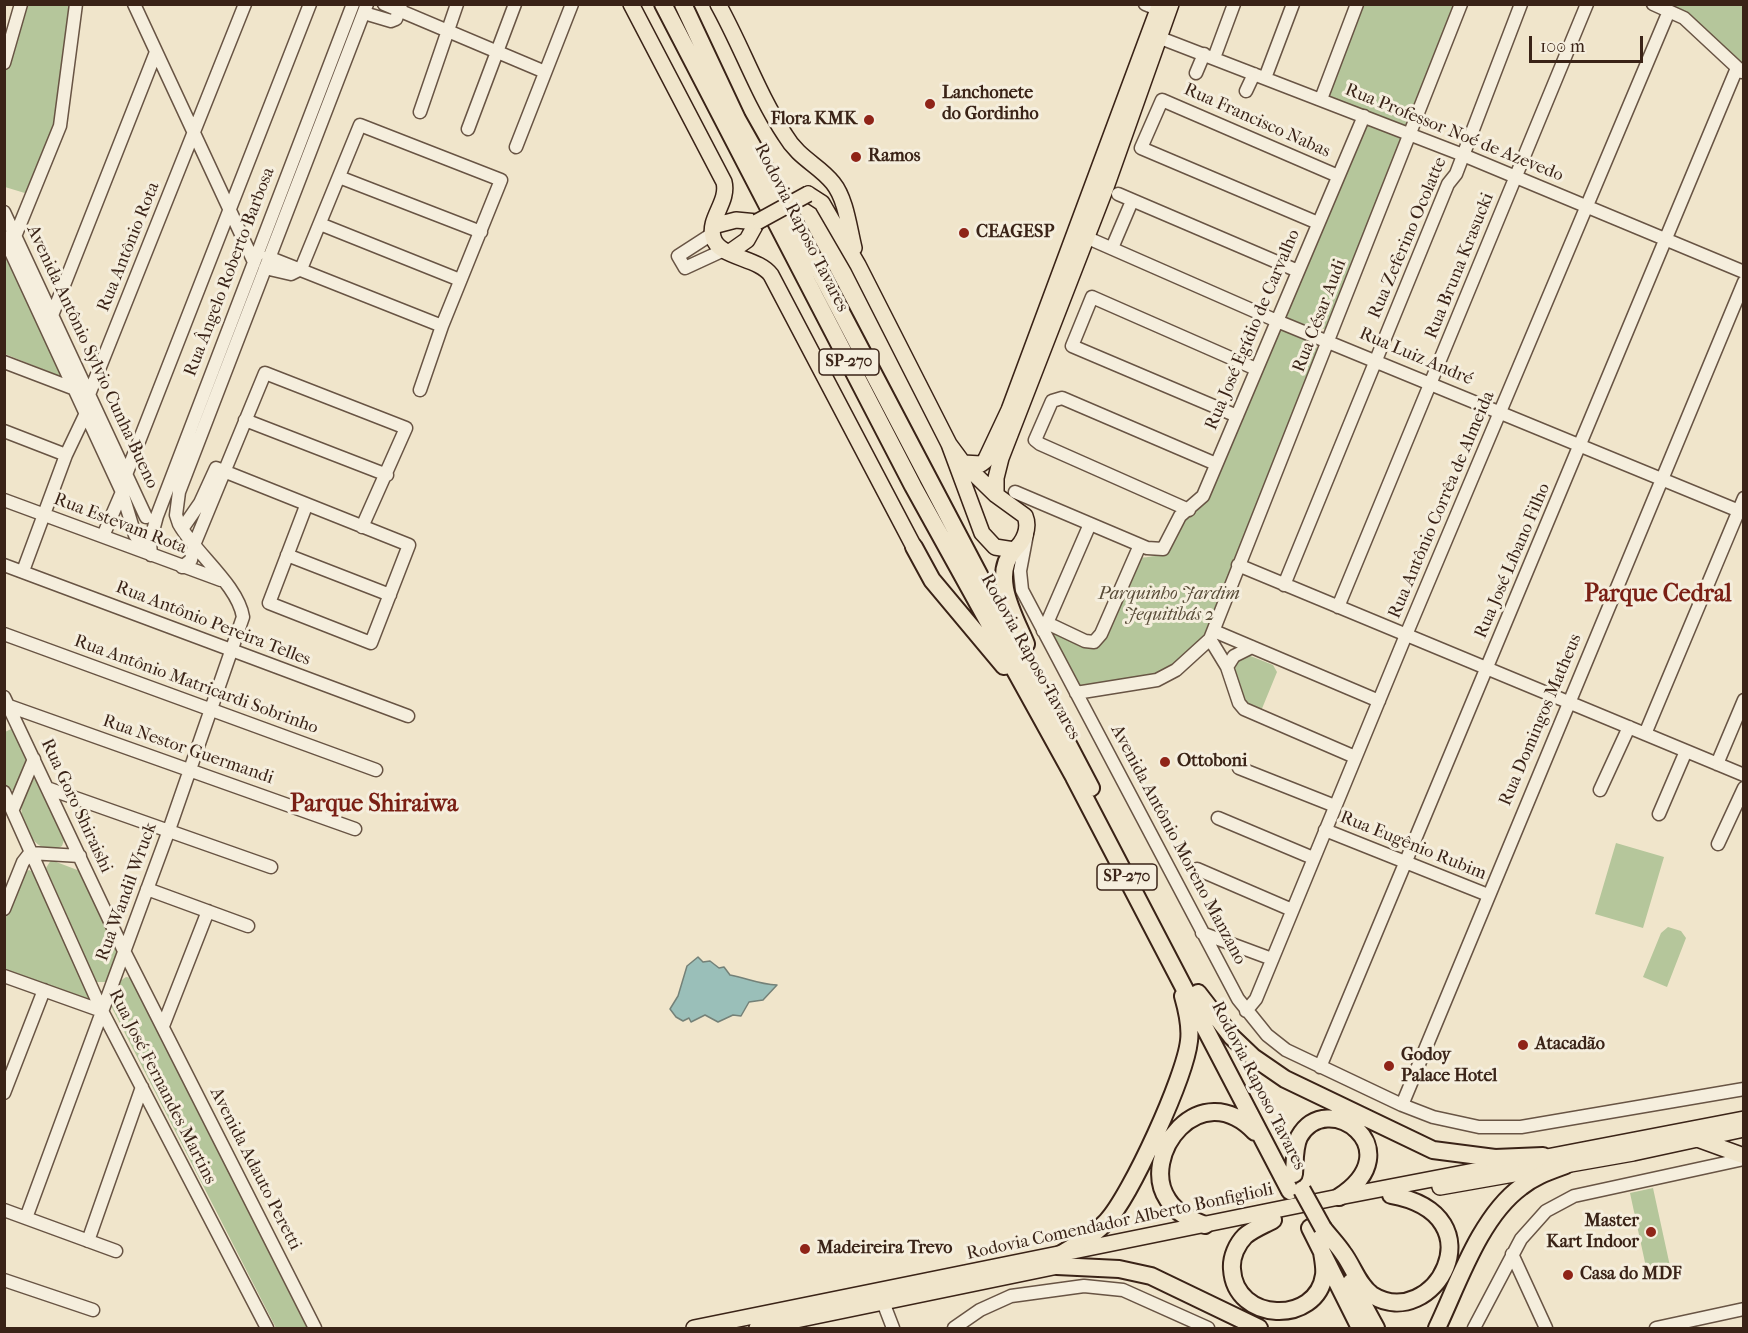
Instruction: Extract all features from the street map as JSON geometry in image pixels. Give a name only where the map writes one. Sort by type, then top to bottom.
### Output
[{"type":"highway","name":"Rodovia Raposo Tavares","points":[[663,4],[913,486],[1044,711],[1197,992],[1316,1228],[1376,1329]]},
{"type":"highway","name":"Rodovia Raposo Tavares","points":[[682,4],[736,119],[776,188],[1264,1142],[1295,1185]]},
{"type":"highway","points":[[914,547],[932,580],[1044,711]]},
{"type":"highway","points":[[1014,550],[1005,564],[1003,581],[1044,711]]},
{"type":"highway","points":[[1058,1261],[1094,1234],[1119,1205],[1182,1074],[1189,1040],[1189,1026],[1174,966]]},
{"type":"highway","points":[[1197,992],[1232,1037],[1253,1057],[1285,1079],[1433,1150],[1494,1158],[1543,1156]]},
{"type":"highway","points":[[1205,1225],[1178,1211],[1167,1199],[1162,1188],[1161,1176],[1166,1151],[1178,1129],[1197,1114],[1221,1111],[1245,1121],[1264,1142]]},
{"type":"highway","points":[[1295,1185],[1296,1144],[1303,1131],[1324,1119],[1336,1118],[1349,1123],[1363,1137],[1367,1148],[1363,1177],[1354,1187],[1339,1197]]},
{"type":"highway","points":[[1437,1329],[1485,1229],[1503,1202],[1535,1177],[1566,1164]]},
{"type":"highway","points":[[1316,1228],[1344,1254],[1365,1288],[1372,1295],[1399,1304],[1420,1299],[1434,1289],[1441,1277],[1449,1254],[1448,1233],[1439,1217],[1426,1206],[1391,1195]]},
{"type":"highway","points":[[1273,1220],[1245,1237],[1233,1260],[1233,1280],[1240,1294],[1252,1306],[1269,1311],[1283,1311],[1308,1302],[1322,1284],[1324,1274],[1322,1252]]},
{"type":"highway","name":"Rodovia Raposo Tavares","points":[[1316,1228],[1322,1252],[1360,1329]]},
{"type":"highway","points":[[1058,1261],[1151,1276],[1259,1329]]},
{"type":"main road","points":[[631,4],[724,182],[725,194],[713,230],[716,244],[764,267],[771,274],[914,547]]},
{"type":"main road","points":[[718,4],[770,111],[786,138],[798,153],[831,180],[841,200],[858,265]]},
{"type":"main road","points":[[996,495],[996,478],[1001,458],[1154,36],[1161,7]]},
{"type":"main road","points":[[727,251],[747,240],[757,222],[808,194],[824,190],[837,195],[841,200]]},
{"type":"main road","points":[[808,194],[822,204],[858,265],[949,444],[982,533],[995,547],[1014,550],[1021,543],[1027,526],[1021,511],[996,495],[963,463],[949,444]]},
{"type":"main road","points":[[713,230],[736,220],[757,222]]},
{"type":"main road","points":[[963,463],[981,464],[989,456],[1081,235]]},
{"type":"main road","name":"Rodovia Comendador Alberto Bonfiglioli","points":[[694,1329],[1273,1220],[1391,1195],[1633,1154],[1698,1139],[1743,1120]]},
{"type":"main road","name":"Rodovia Comendador Alberto Bonfiglioli","points":[[757,1329],[883,1302],[1205,1225],[1589,1147],[1743,1120]]},
{"type":"main road","points":[[1698,1139],[1743,1157]]},
{"type":"street","points":[[5,55],[21,4]]},
{"type":"street","points":[[10,241],[60,126],[76,4]]},
{"type":"street","points":[[134,4],[193,134],[231,207],[253,260]]},
{"type":"street","name":"Rua Antônio Rota","points":[[23,572],[66,455],[86,413],[83,391],[193,134],[245,4]]},
{"type":"street","name":"Rua Ângelo Roberto Barbosa","points":[[102,536],[122,492],[127,472],[310,4]]},
{"type":"street","name":"Rua Ângelo Roberto Barbosa","points":[[151,555],[151,516],[352,4]]},
{"type":"street","points":[[384,4],[400,8],[446,32],[545,72]]},
{"type":"street","points":[[420,112],[457,4]]},
{"type":"street","points":[[468,129],[515,4]]},
{"type":"street","points":[[516,147],[572,4]]},
{"type":"street","points":[[1196,73],[1209,56],[1234,4]]},
{"type":"street","points":[[1246,91],[1260,76],[1293,4]]},
{"type":"street","points":[[1321,99],[1357,4]]},
{"type":"street","name":"Rua César Audi","points":[[1212,635],[1330,341],[1461,4]]},
{"type":"street","name":"Rua Zeferino Ocolatte","points":[[1284,585],[1448,184],[1456,174],[1521,4]]},
{"type":"street","name":"Rua Bruna Krasucki","points":[[1338,607],[1587,4]]},
{"type":"street","points":[[1653,4],[1684,18],[1740,70]]},
{"type":"street","points":[[131,520],[176,515],[179,492],[266,262],[366,9],[391,21],[396,19],[400,8]]},
{"type":"street","name":"Rua Antônio Corrêa de Almeida","points":[[1246,1011],[1256,999],[1355,757],[1669,11]]},
{"type":"street","name":"Rua Professor Noé de Azevedo","points":[[1154,36],[1463,155],[1743,272]]},
{"type":"street","points":[[48,327],[156,52]]},
{"type":"street","name":"Rua José Líbano Filho","points":[[1320,1067],[1666,239],[1740,70]]},
{"type":"street","name":"Rua Francisco Nabas","points":[[1318,223],[1141,148],[1162,100],[1338,176]]},
{"type":"street","name":"Rua José Egídio de Carvalho","points":[[1140,545],[1156,550],[1163,549],[1180,516],[1203,496],[1364,116]]},
{"type":"street","points":[[301,269],[360,125],[501,180],[442,326],[420,390]]},
{"type":"street","points":[[339,177],[481,232]]},
{"type":"street","points":[[1118,194],[1298,271]]},
{"type":"street","points":[[1112,248],[1132,201]]},
{"type":"street","name":"Avenida Antônio Sylvio Cunha Bueno","points":[[4,212],[10,241],[48,327],[151,516]]},
{"type":"street","points":[[320,224],[460,280]]},
{"type":"street","points":[[713,230],[678,256],[685,268],[727,251]]},
{"type":"street","name":"Rua Luiz André","points":[[1081,235],[1276,321],[1330,341],[1741,512]]},
{"type":"street","name":"Avenida Antônio Sylvio Cunha Bueno","points":[[10,241],[52,314],[83,391]]},
{"type":"street","points":[[266,262],[287,274],[301,269],[442,326]]},
{"type":"street","name":"Rua Domingos Matheus","points":[[1402,1106],[1743,282]]},
{"type":"street","points":[[1237,416],[1072,346],[1092,297],[1256,369]]},
{"type":"street","points":[[4,362],[83,391]]},
{"type":"street","points":[[182,567],[191,560],[194,545],[265,373],[406,428],[362,527]]},
{"type":"street","points":[[1189,510],[1040,444],[1035,440],[1052,401],[1056,398],[1216,464]]},
{"type":"street","name":"Avenida Antônio Sylvio Cunha Bueno","points":[[86,413],[122,492],[139,542],[151,555]]},
{"type":"street","points":[[246,420],[387,475]]},
{"type":"street","points":[[4,431],[66,455]]},
{"type":"street","points":[[73,441],[99,438]]},
{"type":"street","points":[[182,529],[200,503],[216,468],[306,506],[409,545],[371,643],[269,603],[306,506]]},
{"type":"street","points":[[1015,492],[1140,545],[1101,634],[1094,642],[1045,627],[1090,524]]},
{"type":"street","points":[[1645,734],[1741,512],[1743,498]]},
{"type":"street","name":"Rua Estevam Rota","points":[[4,500],[223,581]]},
{"type":"street","name":"Rua Wandil Wruck","points":[[26,1218],[169,830],[243,617],[242,608],[182,529],[176,515]]},
{"type":"street","name":"Avenida Antônio Moreno Manzano","points":[[1027,526],[1020,581],[1022,590],[1045,627],[1076,693],[1202,933],[1246,1011],[1267,1035],[1286,1050],[1402,1106],[1433,1117],[1479,1127],[1521,1128],[1743,1089]]},
{"type":"street","points":[[287,555],[390,595]]},
{"type":"street","name":"Rua Antônio Pereira Telles","points":[[4,565],[408,716]]},
{"type":"street","points":[[1238,566],[1743,775]]},
{"type":"street","name":"Rua Antônio Matricardi Sobrinho","points":[[4,633],[376,770]]},
{"type":"street","points":[[1212,635],[1252,647],[1379,701]]},
{"type":"street","points":[[1212,635],[1227,667],[1239,703],[1244,709],[1355,757]]},
{"type":"street","points":[[1076,693],[1157,681],[1176,670],[1212,635]]},
{"type":"street","points":[[1227,667],[1234,656],[1252,647]]},
{"type":"street","points":[[1718,764],[1743,700]]},
{"type":"street","name":"Rua Goro Shiraishi","points":[[6,707],[34,759],[124,951],[163,1026]]},
{"type":"street","name":"Rua Nestor Guermandi","points":[[6,707],[189,769],[355,829]]},
{"type":"street","points":[[1600,790],[1629,727]]},
{"type":"street","points":[[1659,814],[1686,751]]},
{"type":"street","points":[[13,808],[34,759]]},
{"type":"street","points":[[1239,768],[1335,806]]},
{"type":"street","points":[[47,788],[271,867]]},
{"type":"street","points":[[1718,844],[1743,788]]},
{"type":"street","name":"Rua José Fernandes Martins","points":[[4,792],[102,1011],[267,1329]]},
{"type":"street","points":[[1218,818],[1313,858]]},
{"type":"street","name":"Rua Eugênio Rubim","points":[[1325,830],[1488,895]]},
{"type":"street","points":[[4,909],[23,862],[30,852],[80,856]]},
{"type":"street","points":[[1197,869],[1292,910]]},
{"type":"street","points":[[147,890],[248,926]]},
{"type":"street","points":[[163,1026],[208,911]]},
{"type":"street","points":[[1202,933],[1272,959]]},
{"type":"street","points":[[4,976],[102,1011]]},
{"type":"street","points":[[4,1094],[44,990]]},
{"type":"street","name":"Avenida Adauto Peretti","points":[[163,1026],[315,1329]]},
{"type":"street","points":[[88,1241],[142,1087]]},
{"type":"street","points":[[1474,1329],[1512,1254],[1530,1226],[1560,1202],[1587,1192],[1655,1180],[1743,1157]]},
{"type":"street","points":[[4,1210],[116,1251]]},
{"type":"street","points":[[1512,1254],[1546,1329]]},
{"type":"street","points":[[4,1280],[93,1310]]},
{"type":"street","points":[[954,1329],[980,1310],[1011,1296],[1084,1286],[1123,1290],[1208,1329]]},
{"type":"street","points":[[883,1302],[893,1329]]},
{"type":"street","points":[[1661,1328],[1743,1309]]},
{"type":"green space","points":[[24,5],[71,5],[56,122],[28,194],[5,187],[4,72]]},
{"type":"green space","points":[[1362,5],[1454,5],[1405,126],[1327,95]]},
{"type":"green space","points":[[1661,5],[1743,5],[1743,64],[1686,15]]},
{"type":"green space","points":[[1369,123],[1399,136],[1403,141],[1328,328],[1318,330],[1283,316],[1362,124]]},
{"type":"green space","points":[[5,252],[62,377],[5,354]]},
{"type":"green space","name":"Parquinho Jardim Jequitibás 2","points":[[1283,330],[1315,343],[1318,351],[1208,635],[1166,672],[1080,688],[1052,634],[1055,632],[1089,646],[1139,558],[1167,552],[1182,522],[1205,502],[1276,333]]},
{"type":"green space","points":[[1248,655],[1273,665],[1277,672],[1261,711],[1245,704],[1232,667],[1235,661]]},
{"type":"green space","points":[[11,729],[16,733],[27,756],[15,789],[10,791],[5,785],[5,732]]},
{"type":"green space","points":[[34,779],[41,783],[65,837],[62,846],[51,849],[40,846],[26,827],[22,814],[22,800],[26,788]]},
{"type":"green space","points":[[1616,843],[1664,857],[1643,928],[1595,914]]},
{"type":"green space","points":[[51,860],[80,871],[117,951],[107,982],[96,982],[46,868]]},
{"type":"green space","points":[[29,870],[35,873],[90,998],[87,1000],[5,972],[4,923],[22,874]]},
{"type":"green space","points":[[1668,927],[1681,931],[1686,938],[1667,987],[1643,977],[1661,933]]},
{"type":"green space","points":[[126,977],[133,978],[308,1328],[276,1328],[111,1006],[120,981]]},
{"type":"green space","name":"Master Kart Indoor","points":[[1653,1188],[1673,1280],[1649,1281],[1630,1193]]},
{"type":"water","points":[[698,957],[703,962],[710,961],[719,968],[724,967],[730,975],[777,985],[763,1000],[749,1002],[741,1016],[733,1015],[718,1022],[705,1015],[691,1022],[689,1018],[683,1021],[676,1017],[670,1009],[678,996],[687,966]]},
{"type":"place","name":"Lanchonete do Gordinho","points":[[930,104]]},
{"type":"place","name":"Flora KMK","points":[[869,120]]},
{"type":"place","name":"Ramos","points":[[856,157]]},
{"type":"place","name":"CEAGESP","points":[[964,233]]},
{"type":"place","name":"Ottoboni","points":[[1165,762]]},
{"type":"place","name":"Atacadão","points":[[1523,1045]]},
{"type":"place","name":"Godoy Palace Hotel","points":[[1389,1066]]},
{"type":"place","name":"Master Kart Indoor","points":[[1651,1232]]},
{"type":"place","name":"Madeireira Trevo","points":[[805,1249]]},
{"type":"place","name":"Casa do MDF","points":[[1568,1275]]},
{"type":"district","name":"Parque Cedral","points":[[1658,595]]},
{"type":"district","name":"Parque Shiraiwa","points":[[374,805]]}]
